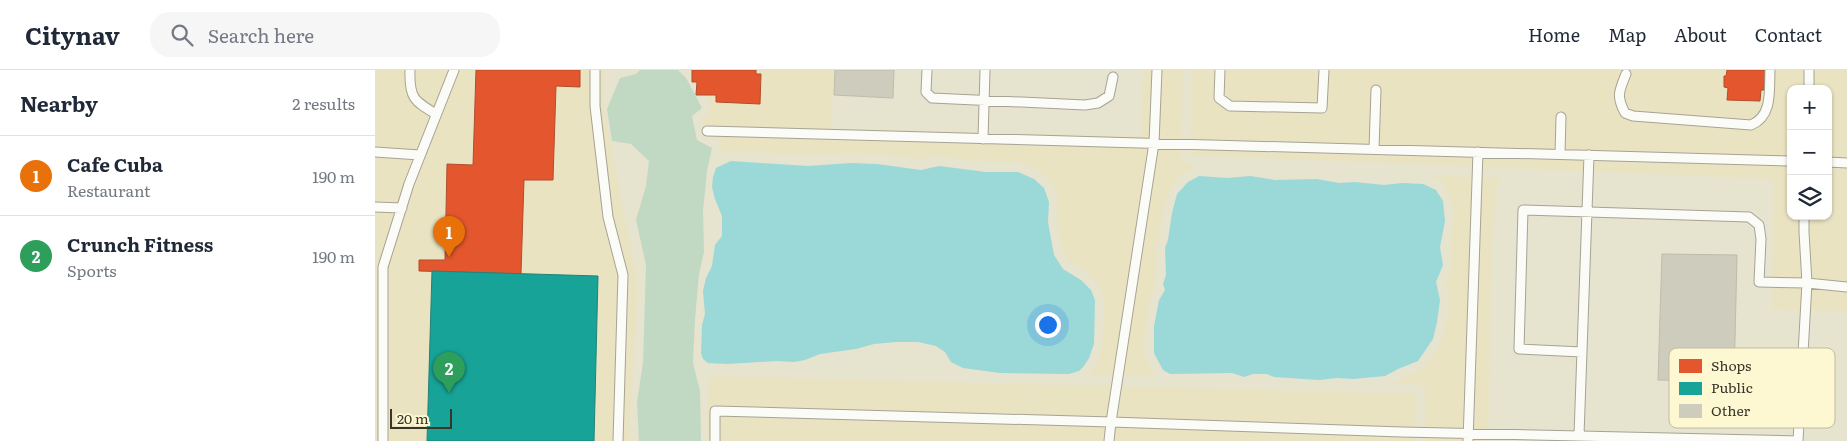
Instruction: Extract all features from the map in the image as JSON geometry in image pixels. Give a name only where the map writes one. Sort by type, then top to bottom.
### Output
[{"type":"lane","points":[[411,70],[411,90],[418,103],[436,114]]},
{"type":"lane","points":[[383,441],[383,267],[420,155],[454,70]]},
{"type":"lane","points":[[595,70],[595,106],[608,217],[623,275],[618,441]]},
{"type":"lane","points":[[927,70],[926,92],[932,98],[1085,105],[1097,103],[1109,96],[1113,77]]},
{"type":"lane","points":[[983,139],[985,70]]},
{"type":"lane","points":[[1109,441],[1154,143],[1157,70]]},
{"type":"lane","points":[[1220,70],[1219,98],[1230,106],[1322,108],[1324,70]]},
{"type":"lane","points":[[1626,74],[1619,91],[1619,98],[1625,113],[1633,116],[1751,125],[1758,122],[1768,108],[1769,70]]},
{"type":"lane","points":[[1809,70],[1809,85]]},
{"type":"lane","points":[[1374,149],[1376,90]]},
{"type":"lane","points":[[1560,154],[1561,117]]},
{"type":"lane","points":[[707,131],[1787,161]]},
{"type":"lane","points":[[375,152],[420,155]]},
{"type":"lane","points":[[1468,437],[1478,152]]},
{"type":"lane","points":[[1579,435],[1589,156]]},
{"type":"lane","points":[[1832,162],[1847,163]]},
{"type":"lane","points":[[375,207],[402,208]]},
{"type":"lane","points":[[1582,352],[1519,349],[1523,210],[1749,217],[1759,225],[1761,239],[1759,282],[1807,283],[1847,287]]},
{"type":"lane","points":[[1803,348],[1807,283],[1804,220]]},
{"type":"lane","points":[[715,441],[715,411],[1402,432],[1468,437],[1579,435],[1798,441],[1799,428]]},
{"type":"shaded area","points":[[375,70],[605,70],[603,103],[638,285],[629,441],[375,441]]},
{"type":"shaded area","points":[[691,70],[834,70],[831,129],[1141,136],[1143,70],[1183,70],[1181,158],[1184,163],[1196,166],[1181,175],[1171,187],[1163,212],[1160,237],[1156,248],[1155,289],[1151,296],[1146,323],[1144,351],[1156,377],[1089,375],[1097,363],[1102,348],[1104,298],[1097,283],[1086,271],[1069,261],[1062,250],[1057,221],[1057,199],[1052,182],[1039,170],[1019,162],[986,162],[940,156],[921,159],[852,153],[808,155],[732,151],[720,154],[720,143],[705,133],[702,120],[710,111],[710,103]]},
{"type":"shaded area","points":[[1192,70],[1847,70],[1847,311],[1772,310],[1774,179],[1190,155]]},
{"type":"shaded area","points":[[1428,175],[1501,178],[1498,183],[1492,237],[1488,441],[1425,441],[1425,394],[1423,388],[1418,384],[1392,383],[1423,369],[1440,345],[1446,323],[1449,302],[1446,283],[1452,266],[1450,247],[1454,220],[1452,200],[1441,181]]},
{"type":"shaded area","points":[[709,376],[1415,394],[1416,441],[707,441]]},
{"type":"green space","points":[[640,70],[678,70],[686,78],[702,108],[692,116],[697,140],[712,148],[707,171],[703,211],[704,252],[699,274],[693,363],[700,391],[701,441],[639,441],[637,402],[643,363],[646,265],[636,220],[646,186],[649,161],[631,144],[612,141],[607,109],[620,78],[636,74]]},
{"type":"water","points":[[731,161],[808,166],[851,163],[877,164],[921,170],[939,166],[986,172],[1018,172],[1034,179],[1044,188],[1049,202],[1048,222],[1054,255],[1063,269],[1081,280],[1091,290],[1095,300],[1094,344],[1089,358],[1079,371],[1069,374],[1000,373],[963,368],[951,362],[945,352],[936,346],[918,342],[896,342],[820,354],[794,362],[708,363],[703,359],[701,353],[702,325],[705,314],[703,291],[706,278],[712,266],[715,245],[722,236],[722,216],[712,187],[713,177],[716,168]]},
{"type":"water","points":[[1199,176],[1227,178],[1250,176],[1275,180],[1317,179],[1339,183],[1355,182],[1384,185],[1402,183],[1423,184],[1436,190],[1443,201],[1445,221],[1440,247],[1443,265],[1436,282],[1440,300],[1433,339],[1418,361],[1385,376],[1353,379],[1319,380],[1274,377],[1267,374],[1253,374],[1244,377],[1232,373],[1170,374],[1163,370],[1154,353],[1154,326],[1159,300],[1165,290],[1163,284],[1166,275],[1165,248],[1177,194],[1188,182]]},
{"type":"building: Shops","points":[[476,70],[580,70],[580,87],[556,86],[553,180],[524,180],[521,274],[419,271],[419,260],[445,260],[447,164],[473,165]]},
{"type":"building: Shops","points":[[692,70],[756,70],[756,74],[761,74],[760,104],[716,102],[716,95],[696,95],[697,82],[692,82]]},
{"type":"building: Shops","points":[[1727,70],[1765,70],[1764,90],[1761,90],[1760,101],[1727,100],[1728,88],[1724,87],[1724,76],[1726,76]]},
{"type":"building: Public","points":[[432,271],[598,276],[594,441],[427,441]]},
{"type":"building: Other","points":[[835,70],[894,70],[893,98],[834,95]]},
{"type":"building: Other","points":[[1662,254],[1737,255],[1735,348],[1669,348],[1669,380],[1658,380]]},
{"type":"place","name":"Cafe Cuba","points":[[449,257]]},
{"type":"place","name":"Crunch Fitness","points":[[449,393]]}]
